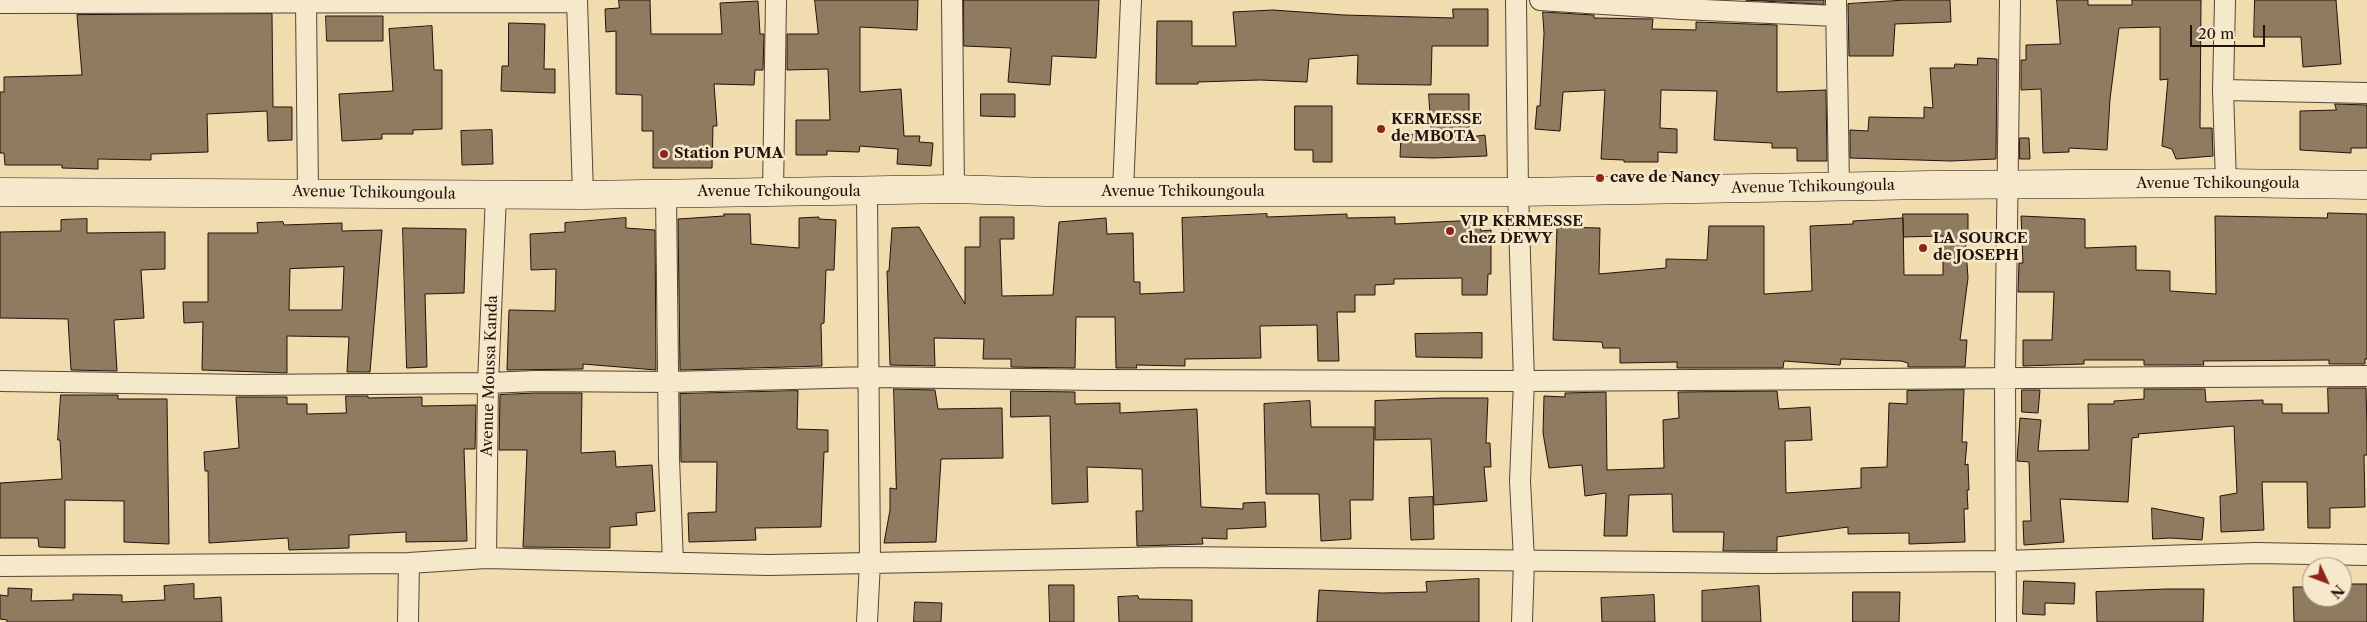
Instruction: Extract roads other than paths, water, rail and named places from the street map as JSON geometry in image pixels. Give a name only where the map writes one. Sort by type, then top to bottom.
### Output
[{"type":"street","points":[[0,3],[126,0],[306,3],[371,1],[577,1],[583,196]]},
{"type":"street","points":[[772,192],[776,0]]},
{"type":"street","points":[[952,0],[954,189]]},
{"type":"street","points":[[1123,192],[1132,0]]},
{"type":"street","points":[[1516,0],[1518,192],[1524,381],[1520,481],[1524,560],[1522,622]]},
{"type":"street","points":[[1540,0],[1692,10],[1836,8],[1839,187]]},
{"type":"street","points":[[2006,622],[2004,561],[2005,377],[2010,0]]},
{"type":"street","points":[[2225,0],[2223,90],[2226,183]]},
{"type":"street","points":[[306,3],[308,192]]},
{"type":"street","points":[[2223,90],[2367,93]]},
{"type":"street","name":"Avenue Tchikoungoula","points":[[0,192],[308,192],[583,196],[954,189],[1047,192],[1518,192],[2226,183],[2367,185]]},
{"type":"street","points":[[867,192],[870,377],[870,562],[867,622]]},
{"type":"street","points":[[666,193],[670,382],[669,460],[673,563]]},
{"type":"street","name":"Avenue Moussa Kanda","points":[[486,558],[488,384],[496,195]]},
{"type":"street","points":[[0,381],[488,384],[536,381],[670,382],[870,377],[1100,380],[1524,381],[2367,376]]},
{"type":"street","points":[[0,566],[409,563],[486,558],[768,565],[1176,557],[1767,563],[2004,561],[2256,553],[2367,555]]},
{"type":"street","points":[[408,622],[409,563]]},
{"type":"place","name":"KERMESSE de MBOTA","points":[[1381,129]]},
{"type":"place","name":"Station PUMA","points":[[664,154]]},
{"type":"place","name":"cave de Nancy","points":[[1600,178]]},
{"type":"place","name":"VIP KERMESSE chez DEWY","points":[[1450,231]]},
{"type":"place","name":"LA SOURCE de JOSEPH","points":[[1923,248]]}]
